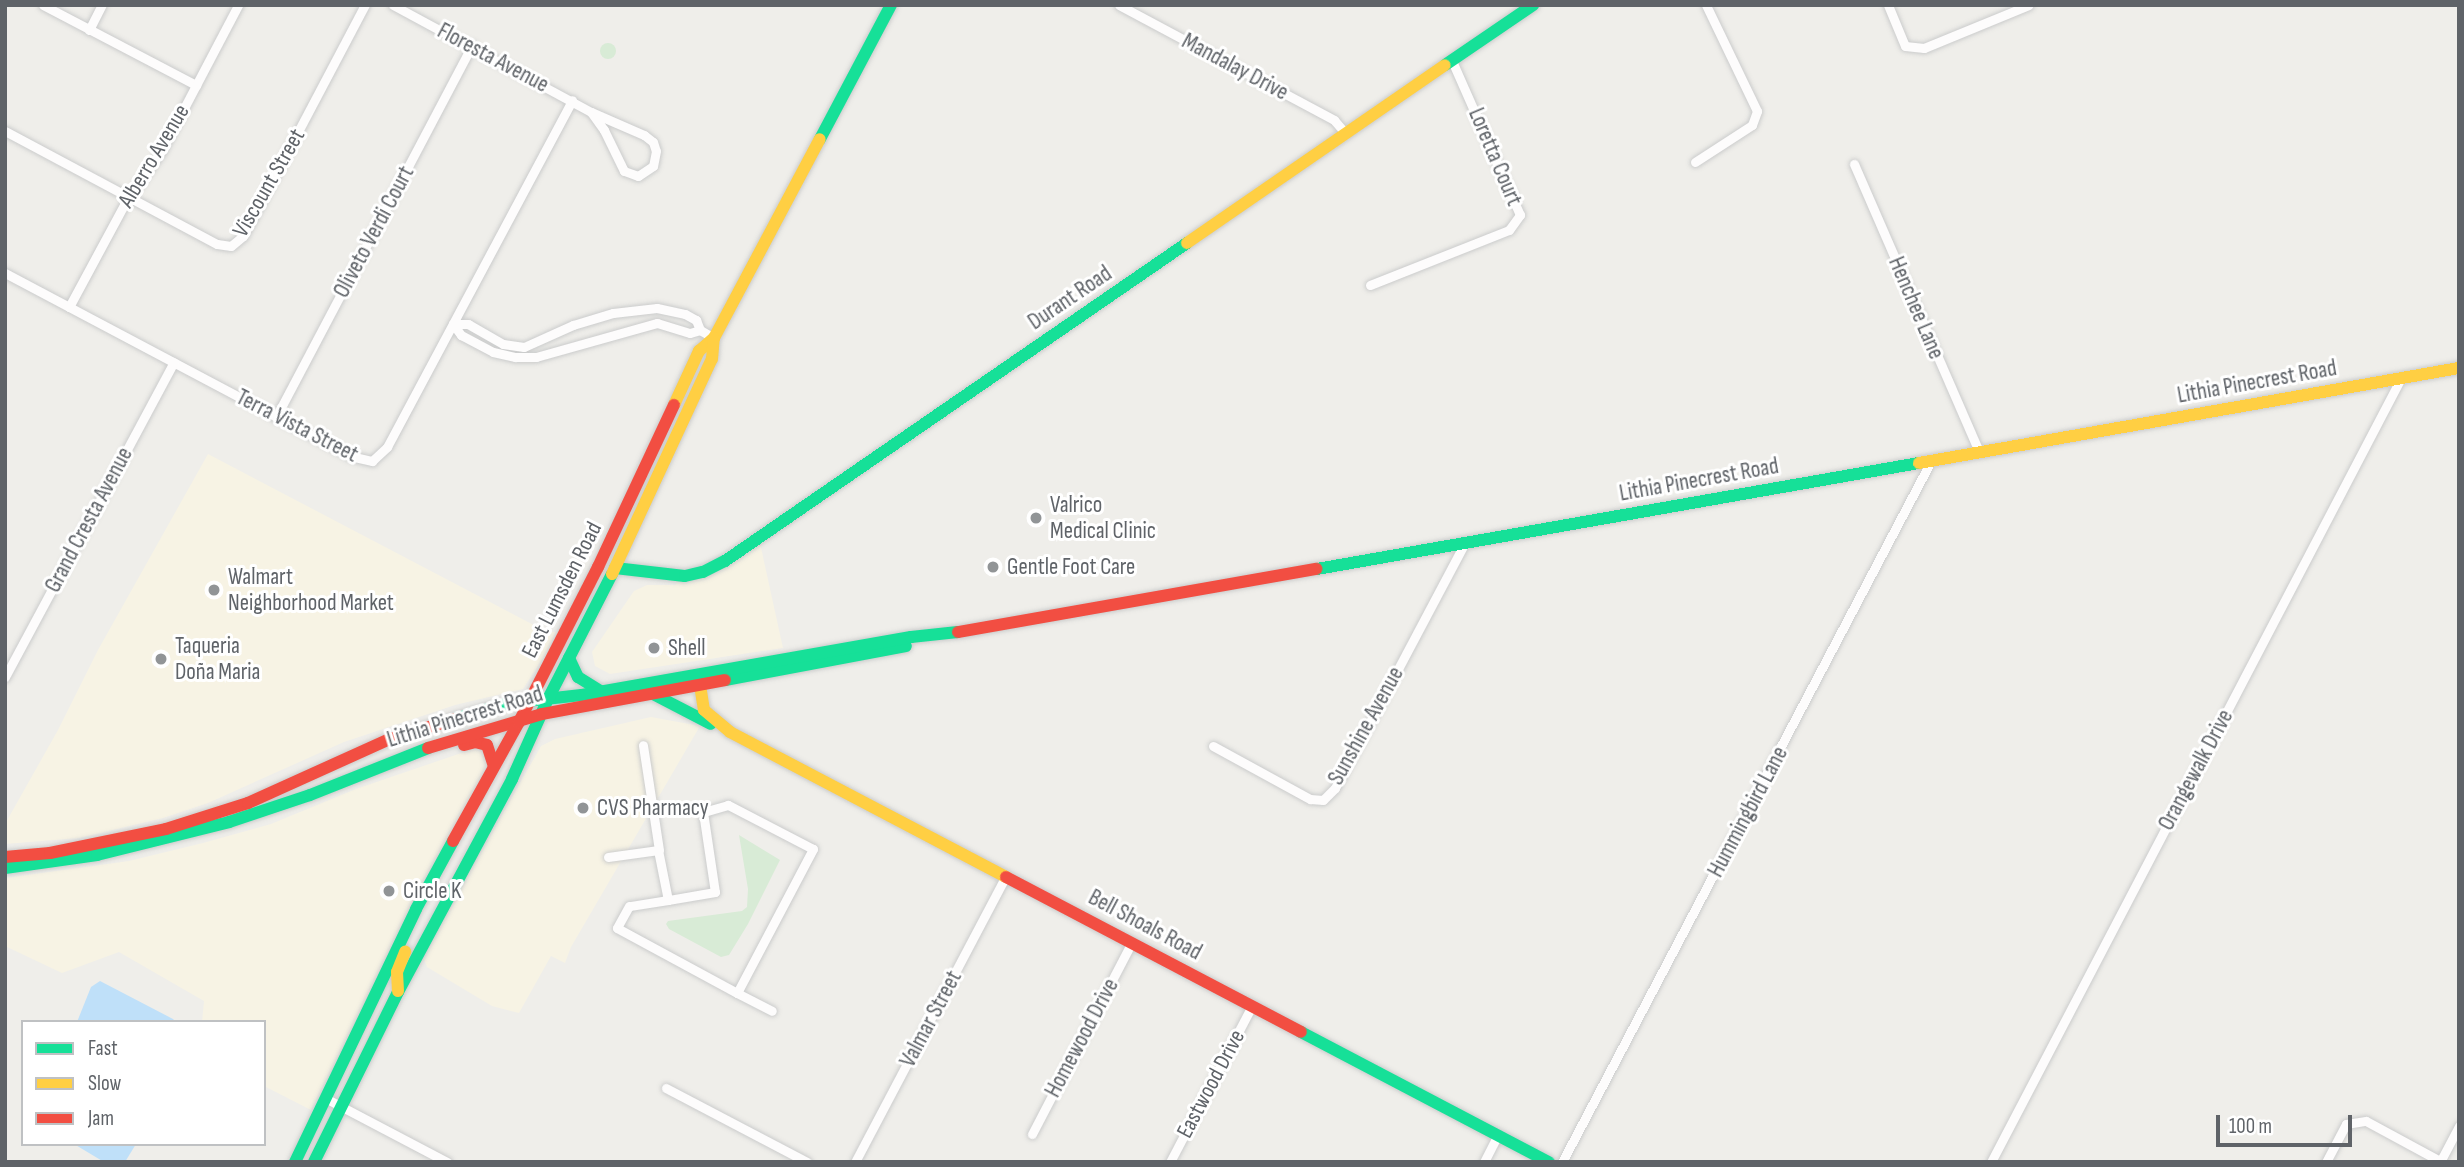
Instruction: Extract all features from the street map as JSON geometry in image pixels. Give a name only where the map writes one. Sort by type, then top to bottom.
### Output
[{"type":"main road","name":"East Lumsden Road","points":[[295,1162],[422,899],[519,722],[635,492],[699,351],[714,338],[891,5]]},
{"type":"main road","name":"Durant Road","points":[[615,568],[685,576],[703,572],[725,561],[1533,5]]},
{"type":"main road","name":"East Lumsden Road","points":[[314,1162],[398,992],[531,741],[548,699],[615,568],[712,359],[714,338]]},
{"type":"main road","name":"Lithia Pinecrest Road","points":[[5,857],[50,853],[132,838],[211,815],[284,788],[356,752],[420,728],[529,700],[600,691],[911,637],[946,634],[2459,368]]},
{"type":"main road","name":"Lithia Pinecrest Road","points":[[5,868],[97,855],[229,822],[330,787],[409,754],[542,714],[913,645],[946,634]]},
{"type":"main road","points":[[569,658],[578,677],[600,691]]},
{"type":"main road","points":[[700,685],[704,710],[722,727]]},
{"type":"main road","name":"Bell Shoals Road","points":[[648,694],[670,701],[722,727],[1549,1162]]},
{"type":"main road","points":[[531,741],[553,719],[572,707]]},
{"type":"main road","points":[[409,754],[418,760],[459,746],[482,743],[490,750],[494,766]]},
{"type":"main road","points":[[32,866],[35,859],[50,853]]},
{"type":"main road","points":[[398,992],[399,965],[426,908],[426,901],[422,899]]},
{"type":"street","points":[[43,5],[195,85]]},
{"type":"street","points":[[89,30],[102,5]]},
{"type":"street","name":"Alberro Avenue","points":[[69,307],[130,198],[162,150],[238,5]]},
{"type":"street","name":"Viscount Street","points":[[5,131],[217,244],[231,246],[238,242],[365,5]]},
{"type":"street","name":"Floresta Avenue","points":[[393,5],[591,112],[649,139],[656,151],[653,166],[638,176],[624,171],[604,130],[591,112]]},
{"type":"street","name":"Mandalay Drive","points":[[1119,5],[1334,120],[1346,134]]},
{"type":"street","points":[[1695,162],[1752,125],[1757,111],[1706,5]]},
{"type":"street","points":[[1888,5],[1905,46],[1924,48],[2029,5]]},
{"type":"street","name":"Oliveto Verdi Court","points":[[276,417],[472,46]]},
{"type":"street","name":"Loretta Court","points":[[1370,285],[1510,230],[1520,215],[1451,61]]},
{"type":"street","name":"Terra Vista Street","points":[[5,273],[350,456],[372,461],[387,447],[572,100]]},
{"type":"street","name":"Henchee Lane","points":[[1854,164],[1979,452]]},
{"type":"street","points":[[453,324],[468,324],[514,347],[533,344],[573,326],[613,313],[657,307],[696,320],[700,330],[714,338]]},
{"type":"street","points":[[453,324],[461,335],[493,352],[515,357],[547,354],[645,324],[668,324],[690,333],[700,330]]},
{"type":"street","name":"Grand Cresta Avenue","points":[[5,677],[173,362]]},
{"type":"street","name":"Orangewalk Drive","points":[[1991,1162],[2401,379]]},
{"type":"street","name":"Hummingbird Lane","points":[[1562,1162],[1931,461]]},
{"type":"street","name":"Sunshine Avenue","points":[[1213,746],[1310,799],[1323,800],[1335,788],[1465,542]]},
{"type":"street","points":[[643,745],[668,900]]},
{"type":"street","points":[[737,993],[813,849],[728,805],[703,812],[715,892],[629,906],[617,929],[737,993],[772,1011]]},
{"type":"street","points":[[608,856],[658,850]]},
{"type":"street","name":"Valmar Street","points":[[855,1162],[1006,876]]},
{"type":"street","name":"Homewood Drive","points":[[1032,1134],[1132,942]]},
{"type":"street","name":"Eastwood Drive","points":[[1170,1162],[1252,1006]]},
{"type":"street","points":[[666,1088],[807,1162]]},
{"type":"street","points":[[327,1099],[447,1162]]},
{"type":"street","points":[[2326,1162],[2346,1124],[2365,1121],[2440,1161],[2459,1126]]},
{"type":"street","points":[[1484,1162],[1498,1135]]},
{"type":"shaded area","points":[[208,454],[547,632],[556,632],[545,655],[523,689],[455,705],[344,742],[208,803],[163,818],[79,838],[5,844],[5,824],[58,730],[98,650]]},
{"type":"shaded area","points":[[760,543],[783,648],[610,674],[595,666],[592,652],[634,591],[647,585],[676,585],[677,581]]},
{"type":"shaded area","points":[[651,717],[700,726],[571,947],[565,963],[551,956],[519,1013],[492,1006],[427,967],[424,959],[448,911],[541,746],[555,739]]},
{"type":"shaded area","points":[[473,749],[483,752],[488,765],[415,900],[311,1110],[266,1087],[266,1020],[202,1020],[204,1001],[119,952],[62,973],[5,946],[5,878],[129,861],[203,843],[271,824],[356,789]]},
{"type":"green space","points":[[608,43],[614,45],[614,57],[608,59],[602,57],[600,51],[602,45]]},
{"type":"green space","points":[[739,835],[780,860],[748,924],[729,955],[721,957],[669,929],[666,924],[668,921],[742,911],[747,907],[748,889]]},
{"type":"water","points":[[100,981],[174,1020],[78,1020],[91,987]]},
{"type":"water","points":[[77,1146],[135,1146],[125,1162],[104,1162]]},
{"type":"traffic: fast","points":[[820,139],[891,5]]},
{"type":"traffic: fast","points":[[1445,65],[1533,5]]},
{"type":"traffic: fast","points":[[615,568],[685,576],[703,572],[725,561],[1187,243]]},
{"type":"traffic: fast","points":[[1317,569],[1919,463]]},
{"type":"traffic: fast","points":[[314,1162],[398,992],[512,779],[548,699],[612,574]]},
{"type":"traffic: fast","points":[[455,719],[509,703],[582,695],[911,637],[958,632]]},
{"type":"traffic: fast","points":[[725,680],[906,646]]},
{"type":"traffic: fast","points":[[569,658],[578,677],[600,691]]},
{"type":"traffic: fast","points":[[653,694],[711,724]]},
{"type":"traffic: fast","points":[[5,868],[97,855],[229,822],[310,795],[428,748]]},
{"type":"traffic: fast","points":[[295,1162],[416,909],[453,841]]},
{"type":"traffic: fast","points":[[1301,1032],[1549,1162]]},
{"type":"traffic: slow","points":[[1187,243],[1445,65]]},
{"type":"traffic: slow","points":[[674,405],[699,351],[714,338],[820,139]]},
{"type":"traffic: slow","points":[[612,574],[712,359],[714,338]]},
{"type":"traffic: slow","points":[[1919,463],[2459,368]]},
{"type":"traffic: slow","points":[[700,685],[704,710],[730,732],[1006,877]]},
{"type":"traffic: slow","points":[[398,991],[397,972],[405,952]]},
{"type":"traffic: jam","points":[[453,841],[519,722],[598,567],[674,405]]},
{"type":"traffic: jam","points":[[958,632],[1317,569]]},
{"type":"traffic: jam","points":[[428,748],[542,714],[725,680]]},
{"type":"traffic: jam","points":[[5,857],[50,853],[166,829],[248,803],[390,739],[455,719]]},
{"type":"traffic: jam","points":[[464,745],[475,742],[487,745],[494,766]]},
{"type":"traffic: jam","points":[[1006,877],[1301,1032]]},
{"type":"place","name":"Valrico Medical Clinic","points":[[1036,518]]},
{"type":"place","name":"Gentle Foot Care","points":[[993,567]]},
{"type":"place","name":"Walmart Neighborhood Market","points":[[214,590]]},
{"type":"place","name":"Shell","points":[[654,648]]},
{"type":"place","name":"Taqueria Doña Maria","points":[[161,659]]},
{"type":"place","name":"CVS Pharmacy","points":[[583,808]]},
{"type":"place","name":"Circle K","points":[[389,891]]}]
